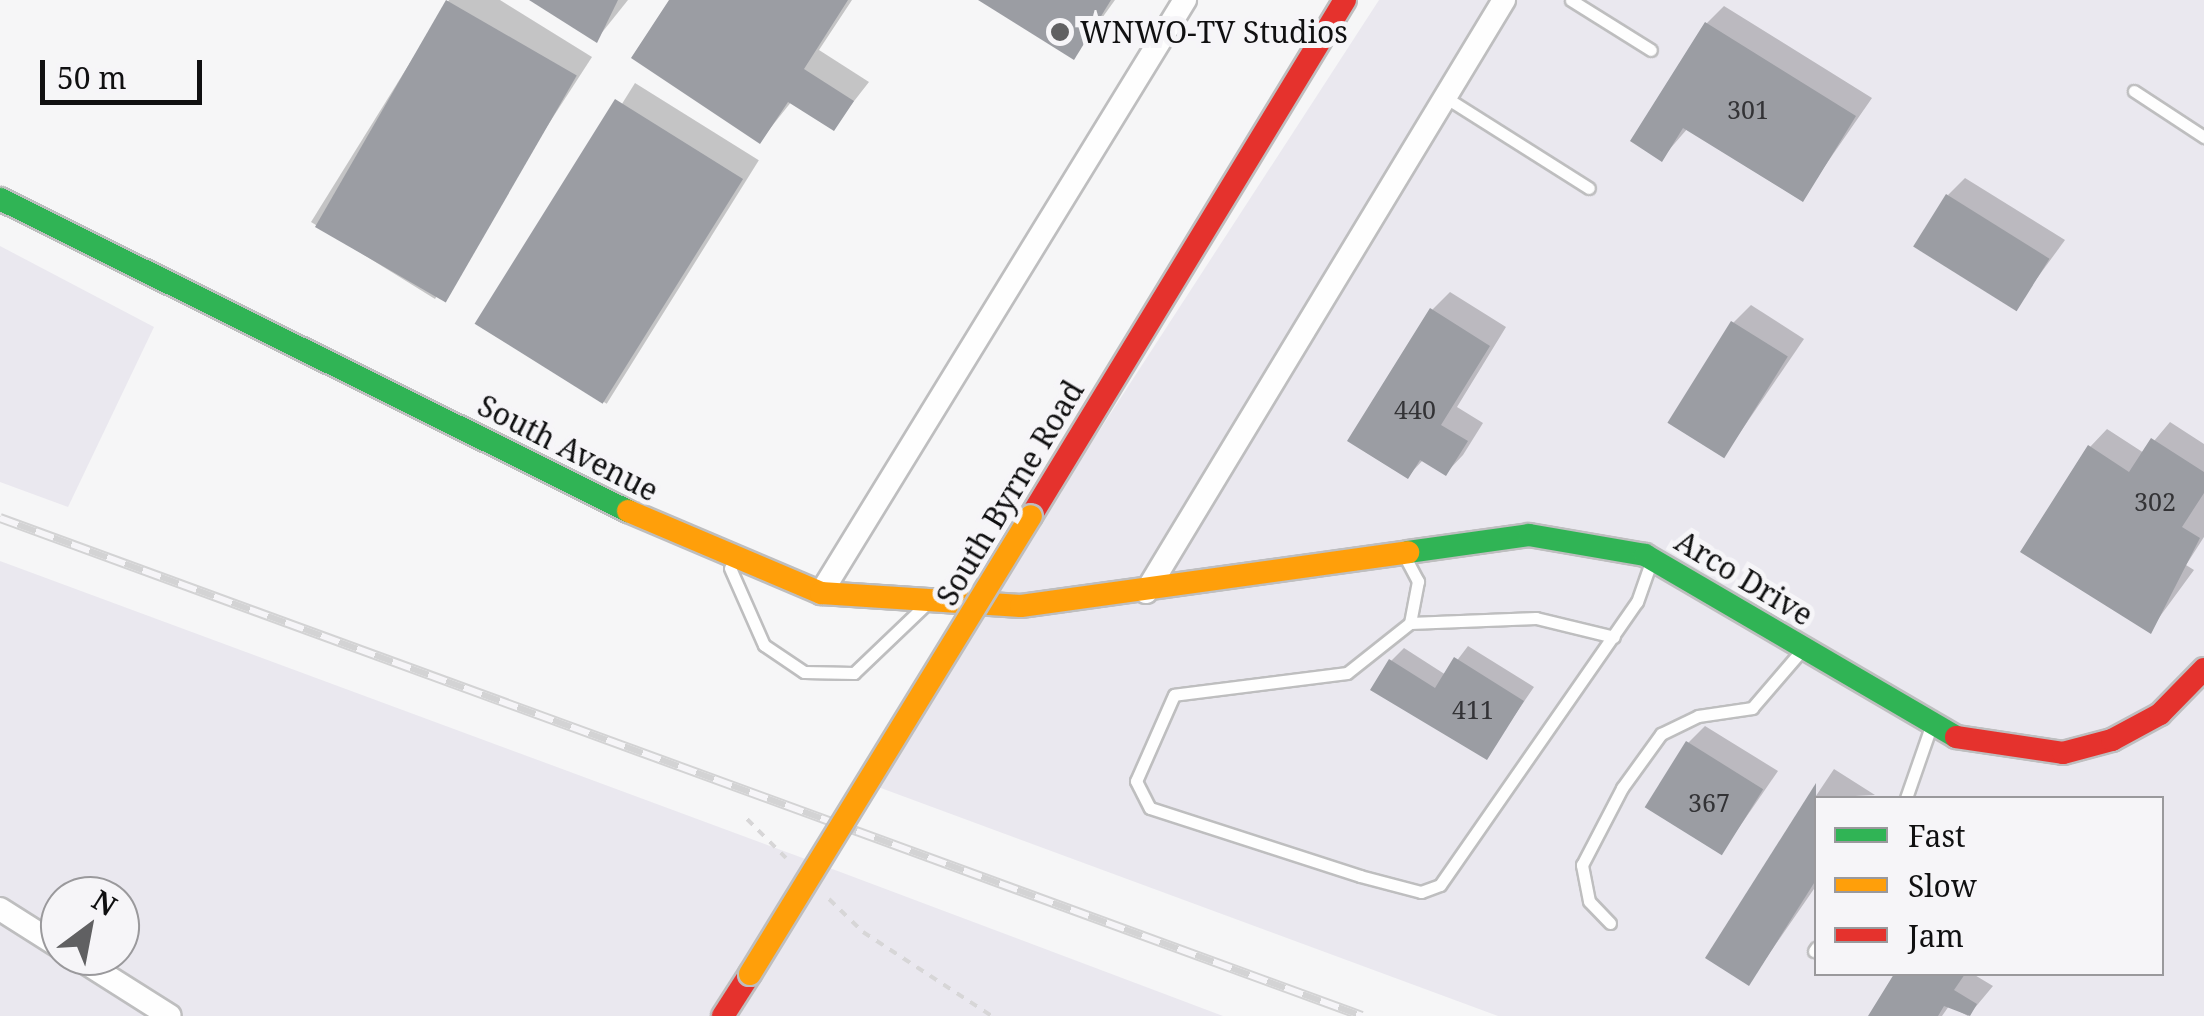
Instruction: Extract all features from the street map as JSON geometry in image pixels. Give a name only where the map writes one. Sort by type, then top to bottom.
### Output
[{"type":"street","points":[[821,593],[1185,0]]},
{"type":"street","name":"South Byrne Road","points":[[723,1016],[1346,0]]},
{"type":"street","points":[[1146,592],[1504,0]]},
{"type":"street","name":"South Avenue","points":[[0,200],[722,557],[821,593],[924,606],[1146,592]]},
{"type":"street","name":"Arco Drive","points":[[1146,592],[1402,550],[1529,535],[1652,558],[1930,728],[2023,754],[2083,750],[2160,714],[2204,669]]},
{"type":"street","points":[[0,909],[40,934]]},
{"type":"street","points":[[107,976],[170,1016]]},
{"type":"lane","points":[[1571,0],[1651,50]]},
{"type":"lane","points":[[2134,92],[2204,136]]},
{"type":"lane","points":[[1445,97],[1589,188]]},
{"type":"lane","points":[[1402,550],[1418,581],[1410,623]]},
{"type":"lane","points":[[722,557],[764,644],[804,672],[854,673],[924,606]]},
{"type":"lane","points":[[1614,636],[1536,618],[1410,623],[1347,673],[1174,695],[1136,781],[1150,808],[1360,876],[1421,892],[1440,885],[1614,636],[1652,558]]},
{"type":"lane","points":[[1610,923],[1589,900],[1582,864],[1622,788],[1662,734],[1766,700],[1804,648]]},
{"type":"lane","points":[[1907,796],[1930,728]]},
{"type":"path","points":[[747,819],[798,869]]},
{"type":"path","points":[[824,894],[863,932],[992,1016]]},
{"type":"shaded area","points":[[1379,0],[2204,0],[2204,1016],[1498,1016],[870,784]]},
{"type":"shaded area","points":[[0,246],[154,327],[68,507],[0,482]]},
{"type":"shaded area","points":[[0,561],[819,864],[1223,1016],[0,1016]]},
{"type":"building","points":[[446,0],[577,75],[446,302],[315,227]]},
{"type":"building","points":[[529,0],[618,0],[597,43]]},
{"type":"building","points":[[669,0],[848,0],[804,69],[854,101],[834,131],[788,102],[760,144],[631,58]]},
{"type":"building","name":"WNWO-TV Studios","points":[[978,0],[1111,0],[1074,60]]},
{"type":"building","points":[[1705,22],[1856,116],[1803,202],[1683,128],[1662,162],[1630,141]]},
{"type":"building","points":[[615,99],[743,179],[603,404],[475,324]]},
{"type":"building","points":[[1946,194],[2049,259],[2017,311],[1913,247]]},
{"type":"building","points":[[1430,308],[1490,346],[1441,425],[1468,441],[1446,476],[1420,460],[1408,479],[1347,441]]},
{"type":"building","points":[[1731,321],[1788,357],[1724,458],[1667,423]]},
{"type":"building","points":[[2151,438],[2204,472],[2204,493],[2182,527],[2200,538],[2151,634],[2020,552],[2088,445],[2129,472]]},
{"type":"building","points":[[1454,657],[1524,701],[1487,760],[1370,690],[1389,659],[1435,688]]},
{"type":"building","points":[[1686,741],[1763,789],[1722,855],[1645,807]]},
{"type":"building","points":[[1816,783],[1814,883],[1749,986],[1705,958]]},
{"type":"building","points":[[1893,976],[1964,976],[1954,990],[1977,1004],[1970,1016],[1944,1006],[1938,1016],[1868,1016]]},
{"type":"railway","points":[[0,518],[1362,1016]]},
{"type":"traffic: fast","points":[[0,199],[628,511]]},
{"type":"traffic: fast","points":[[1408,552],[1529,535],[1645,555],[1956,737]]},
{"type":"traffic: slow","points":[[628,511],[821,593],[1021,606],[1408,552]]},
{"type":"traffic: slow","points":[[750,974],[1031,516]]},
{"type":"traffic: jam","points":[[1031,516],[1345,0]]},
{"type":"traffic: jam","points":[[1956,737],[2063,753],[2112,740],[2160,714],[2204,669]]},
{"type":"traffic: jam","points":[[723,1016],[750,974]]},
{"type":"place","name":"WNWO-TV Studios","points":[[1060,32]]}]
